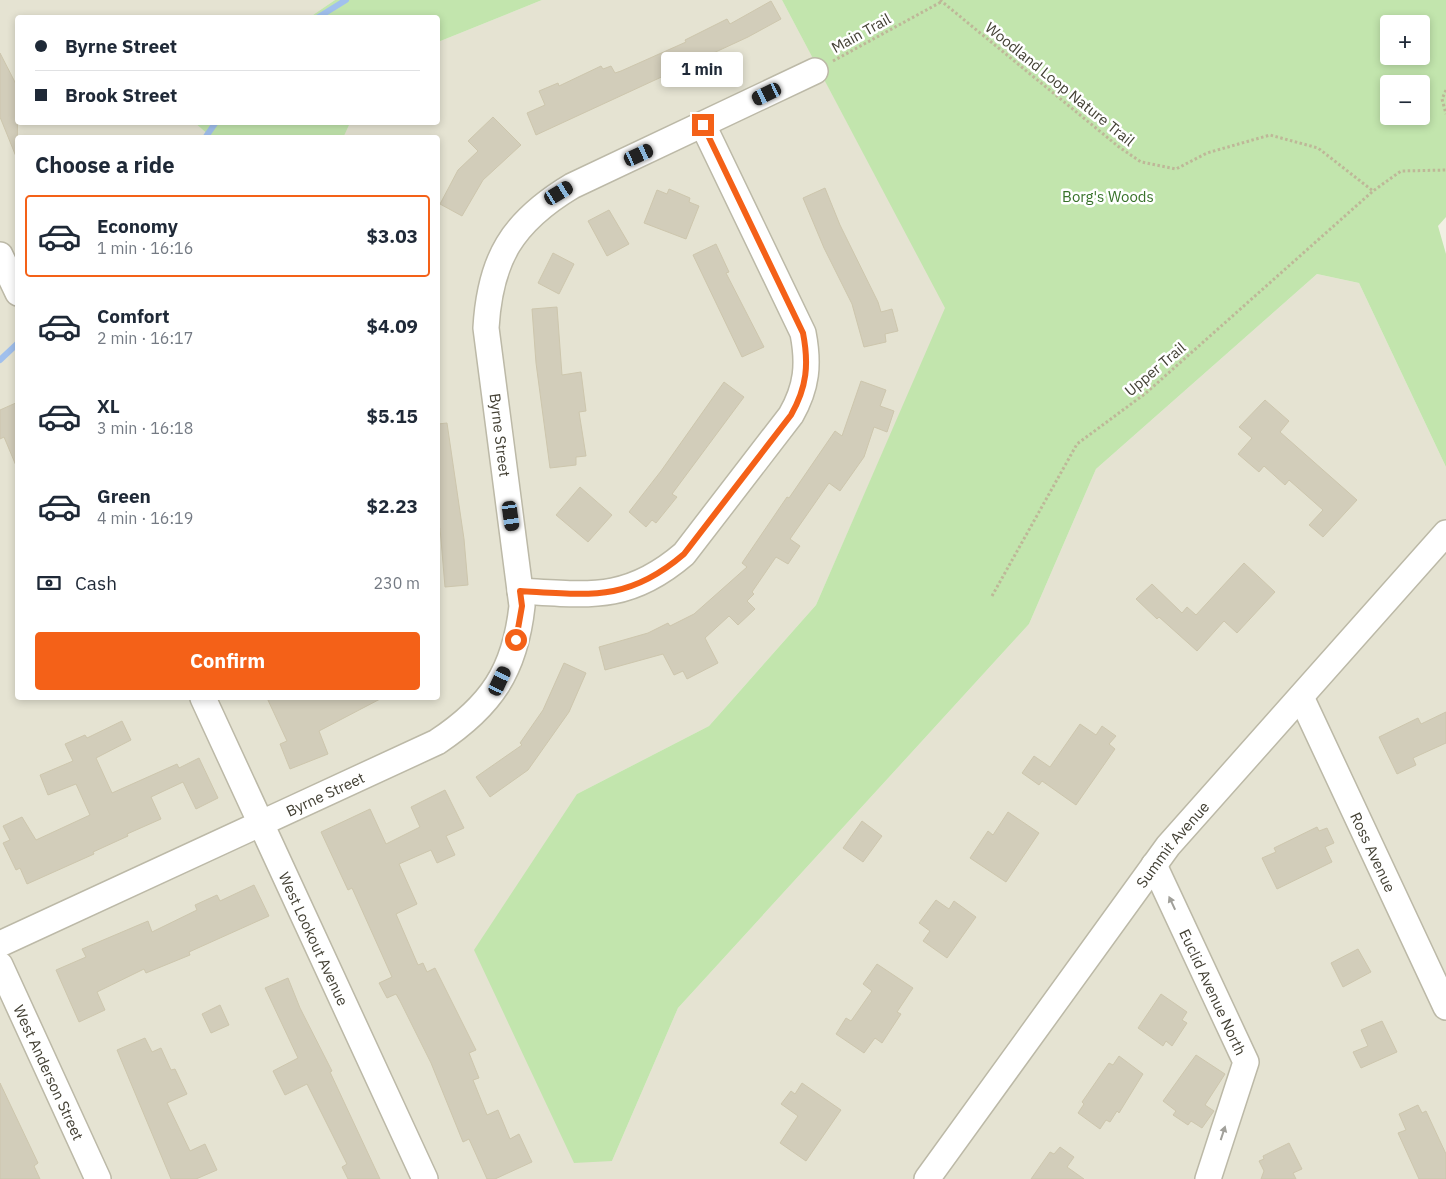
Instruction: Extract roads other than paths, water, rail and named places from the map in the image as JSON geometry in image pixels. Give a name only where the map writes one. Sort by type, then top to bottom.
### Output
[{"type":"street","name":"Byrne Street","points":[[0,944],[437,742],[463,725],[484,704],[500,681],[513,653],[520,628],[522,606],[486,328],[488,296],[497,266],[508,243],[526,220],[547,201],[572,186],[815,71]]},
{"type":"street","points":[[520,591],[590,595],[615,592],[643,583],[665,570],[684,554],[791,415],[800,399],[807,375],[807,355],[803,333],[703,125]]},
{"type":"street","points":[[0,255],[15,287]]},
{"type":"street","name":"Summit Avenue","points":[[933,1176],[1168,846],[1446,533]]},
{"type":"street","name":"Ross Avenue","points":[[1301,697],[1446,1007]]},
{"type":"street","name":"West Lookout Avenue","points":[[204,700],[425,1179]]},
{"type":"street","name":"Euclid Avenue North","points":[[1154,865],[1246,1062],[1208,1179]]},
{"type":"street","name":"West Anderson Street","points":[[0,965],[98,1179]]},
{"type":"waterway","points":[[322,15],[346,0]]},
{"type":"waterway","points":[[207,135],[214,125]]},
{"type":"waterway","points":[[0,360],[15,346]]},
{"type":"park label","name":"Borg's Woods","points":[[1108,196]]}]
